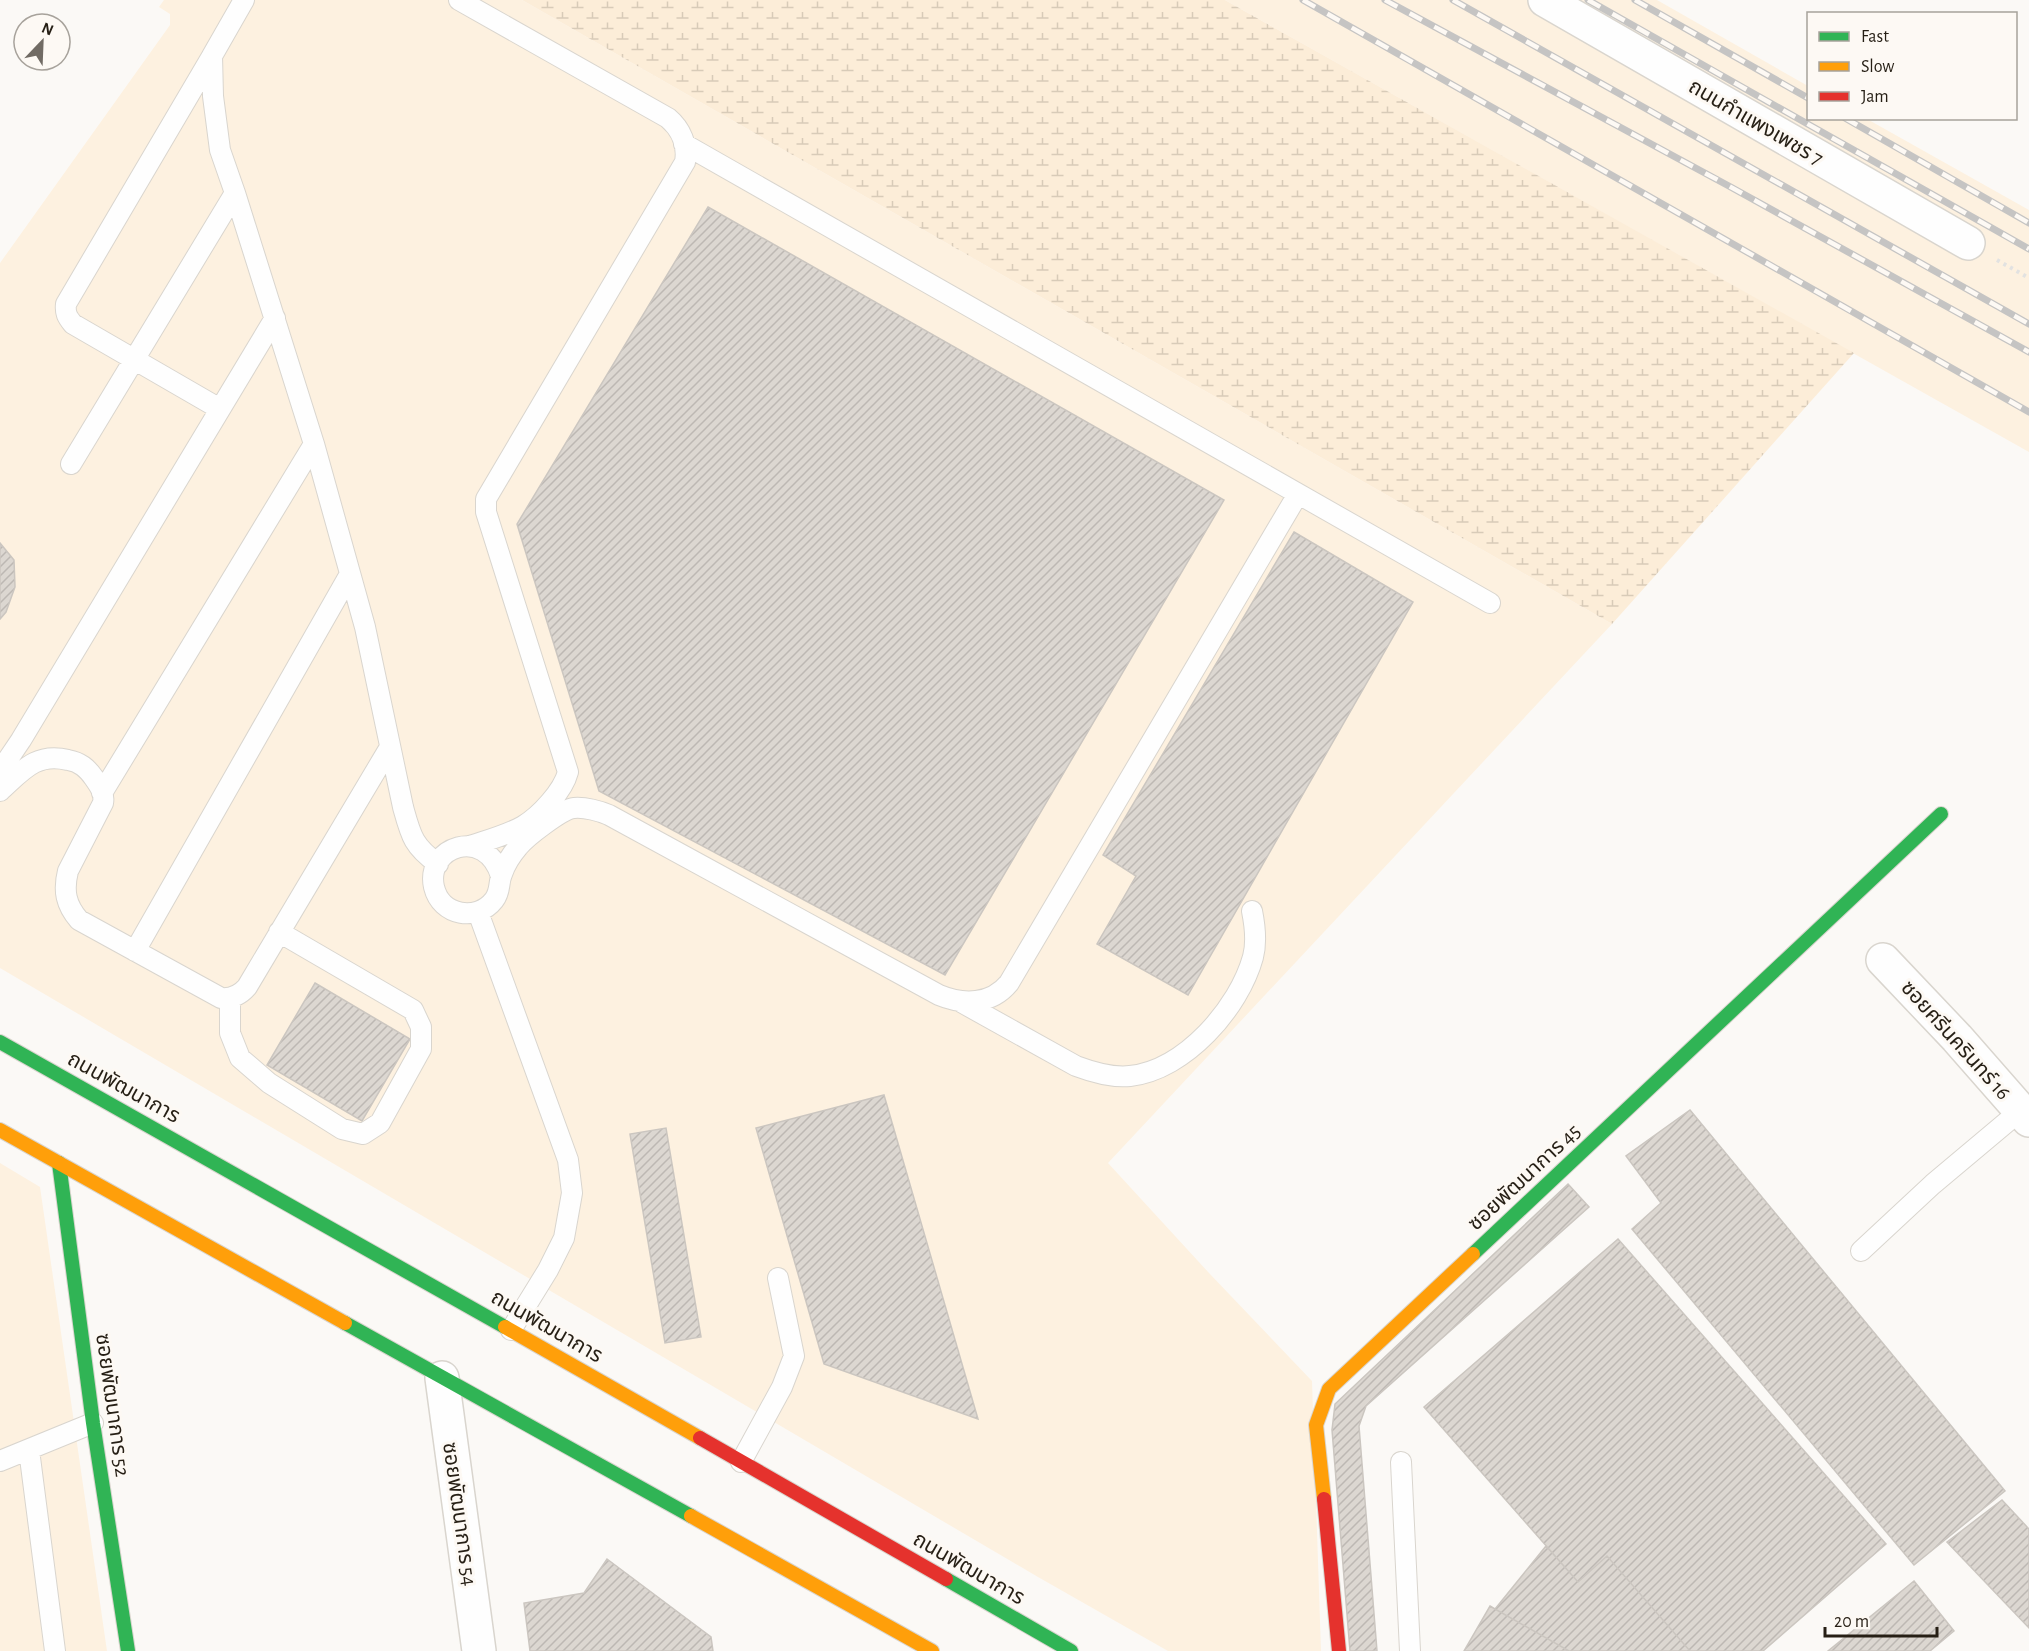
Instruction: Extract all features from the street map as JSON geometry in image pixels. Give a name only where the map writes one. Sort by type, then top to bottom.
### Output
[{"type":"main road","name":"ซอยพัฒนาการ 45","points":[[1339,1651],[1316,1425],[1329,1389],[1941,814]]},
{"type":"main road","name":"ถนนพัฒนาการ","points":[[0,1042],[511,1330],[1071,1651]]},
{"type":"main road","points":[[0,1130],[932,1651]]},
{"type":"main road","name":"ซอยพัฒนาการ 52","points":[[59,1164],[93,1423],[128,1651]]},
{"type":"street","name":"ถนนกำแพงเพชร 7","points":[[1545,0],[1968,243]]},
{"type":"street","name":"ซอยศรีนครินทร์ 16","points":[[1883,960],[2025,1115]]},
{"type":"street","name":"ซอยพัฒนาการ 54","points":[[442,1378],[479,1651]]},
{"type":"lane","points":[[220,409],[73,324],[66,314],[66,304],[244,0]]},
{"type":"lane","points":[[459,0],[668,118],[680,131],[684,144],[685,162],[486,499],[486,512],[568,772],[557,795],[525,825],[497,837],[470,846],[459,847],[449,851],[441,858],[433,878],[439,899],[446,907],[467,914],[478,912],[496,898],[501,876],[491,856],[481,849],[470,846]]},
{"type":"lane","points":[[212,56],[213,96],[220,150],[314,444],[365,627],[403,807],[411,834],[422,853],[438,864]]},
{"type":"lane","points":[[684,144],[1490,603]]},
{"type":"lane","points":[[71,464],[235,193]]},
{"type":"lane","points":[[0,771],[27,730],[274,318]]},
{"type":"lane","points":[[102,793],[314,444]]},
{"type":"lane","points":[[961,1002],[991,997],[1004,990],[1009,983],[1298,494]]},
{"type":"lane","points":[[135,951],[350,574]]},
{"type":"lane","points":[[0,791],[29,765],[50,757],[82,764],[90,772],[102,793],[103,803],[68,872],[65,897],[70,908],[79,921],[221,998],[230,998],[247,987],[390,747]]},
{"type":"lane","points":[[501,876],[519,846],[547,822],[572,808],[599,811],[939,995],[961,1002],[1076,1066],[1092,1072],[1128,1076],[1144,1073],[1175,1058],[1218,1022],[1239,993],[1254,956],[1256,942],[1252,911]]},
{"type":"lane","points":[[478,912],[568,1160],[572,1193],[564,1238],[548,1270],[511,1330]]},
{"type":"lane","points":[[230,998],[230,1033],[240,1058],[269,1083],[342,1129],[363,1134],[380,1123],[421,1049],[421,1027],[413,1010],[279,932]]},
{"type":"lane","points":[[1862,1251],[1934,1184],[2025,1115]]},
{"type":"lane","points":[[741,1462],[782,1387],[794,1356],[778,1278]]},
{"type":"lane","points":[[0,1461],[93,1423]]},
{"type":"lane","points":[[29,1450],[55,1651]]},
{"type":"lane","points":[[1401,1462],[1410,1651]]},
{"type":"shaded area","points":[[164,0],[522,0],[1612,624],[1108,1163],[1312,1381],[1321,1651],[1168,1651],[0,968],[0,263],[170,25],[170,14],[159,7]]},
{"type":"shaded area","points":[[1225,0],[1657,0],[1807,85],[1807,120],[1869,120],[2029,210],[2029,452]]},
{"type":"shaded area","points":[[0,1163],[40,1187],[107,1651],[0,1651]]},
{"type":"green space","points":[[522,0],[1225,0],[1854,353],[1612,624]]},
{"type":"building","points":[[708,207],[1224,500],[945,975],[599,791],[517,524]]},
{"type":"building","points":[[1294,532],[1413,602],[1188,995],[1097,944],[1136,876],[1103,855]]},
{"type":"building","points":[[0,543],[14,560],[15,587],[6,612],[0,619]]},
{"type":"building","points":[[315,983],[410,1039],[362,1121],[267,1065]]},
{"type":"building","points":[[884,1095],[978,1419],[824,1364],[756,1128]]},
{"type":"building","points":[[1690,1110],[2005,1491],[1914,1565],[1632,1229],[1661,1203],[1626,1156]]},
{"type":"building","points":[[666,1128],[701,1337],[665,1343],[630,1134]]},
{"type":"building","points":[[1568,1184],[1589,1207],[1366,1406],[1359,1426],[1377,1651],[1350,1651],[1332,1430],[1335,1404]]},
{"type":"building","points":[[1618,1239],[1886,1544],[1763,1651],[1690,1651],[1607,1556],[1578,1582],[1424,1407]]},
{"type":"building","points":[[2002,1500],[2029,1529],[2029,1628],[1947,1542]]},
{"type":"building","points":[[1546,1546],[1578,1582],[1607,1556],[1690,1651],[1569,1651],[1495,1609]]},
{"type":"building","points":[[607,1559],[711,1637],[713,1651],[530,1651],[524,1603],[584,1593]]},
{"type":"building","points":[[1914,1581],[1954,1631],[1930,1651],[1828,1651]]},
{"type":"building","points":[[1490,1606],[1495,1609],[1569,1651],[1464,1651]]},
{"type":"railway","points":[[1303,0],[2029,412]]},
{"type":"railway","points":[[1385,0],[2029,352]]},
{"type":"railway","points":[[1453,0],[2029,324]]},
{"type":"railway","points":[[1588,0],[2029,249]]},
{"type":"railway","points":[[1635,0],[1807,97]]},
{"type":"railway","points":[[1849,120],[2029,223]]},
{"type":"traffic: fast","points":[[1473,1254],[1941,814]]},
{"type":"traffic: fast","points":[[0,1042],[505,1327]]},
{"type":"traffic: fast","points":[[59,1163],[93,1423],[128,1651]]},
{"type":"traffic: fast","points":[[345,1323],[691,1516]]},
{"type":"traffic: fast","points":[[946,1579],[1071,1651]]},
{"type":"traffic: slow","points":[[0,1130],[345,1323]]},
{"type":"traffic: slow","points":[[1324,1499],[1316,1425],[1329,1389],[1473,1254]]},
{"type":"traffic: slow","points":[[505,1327],[700,1438]]},
{"type":"traffic: slow","points":[[691,1516],[932,1651]]},
{"type":"traffic: jam","points":[[700,1438],[946,1579]]},
{"type":"traffic: jam","points":[[1324,1499],[1339,1651]]}]
